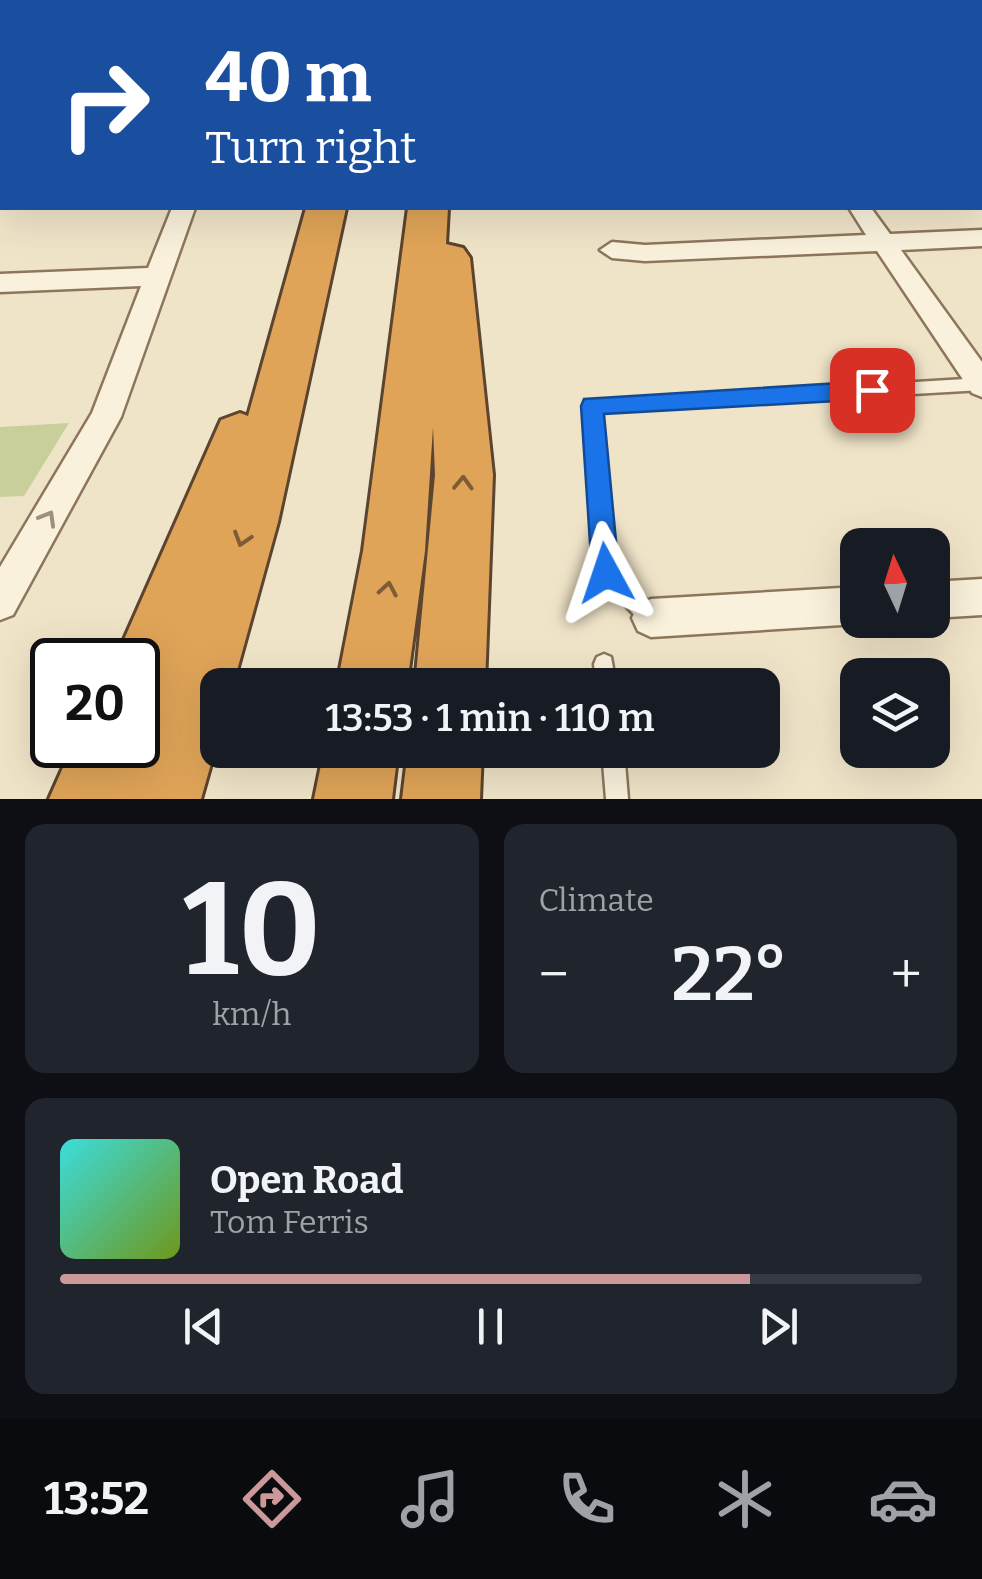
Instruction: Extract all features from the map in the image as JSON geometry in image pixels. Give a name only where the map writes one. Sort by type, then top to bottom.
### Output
[{"type":"highway","points":[[159,638],[256,396],[315,210]]},
{"type":"highway","points":[[162,799],[248,522],[326,210]]},
{"type":"highway","points":[[375,668],[394,551],[428,210]]},
{"type":"highway","points":[[444,210],[464,475],[451,668]]},
{"type":"highway","points":[[88,799],[102,768]]},
{"type":"highway","points":[[352,799],[358,768]]},
{"type":"highway","points":[[441,799],[444,768]]},
{"type":"street","points":[[0,602],[106,417],[182,210]]},
{"type":"street","points":[[861,210],[982,384]]},
{"type":"street","points":[[612,250],[645,253],[982,238]]},
{"type":"street","points":[[0,283],[158,276]]},
{"type":"street","points":[[950,599],[982,597]]},
{"type":"street","points":[[651,618],[840,606]]},
{"type":"lane","points":[[651,618],[606,573],[592,406],[982,384]]},
{"type":"lane","points":[[615,768],[618,799]]},
{"type":"green space","points":[[69,423],[24,496],[0,497],[0,427]]},
{"type":"route","points":[[606,573],[592,406],[872,390]]}]
